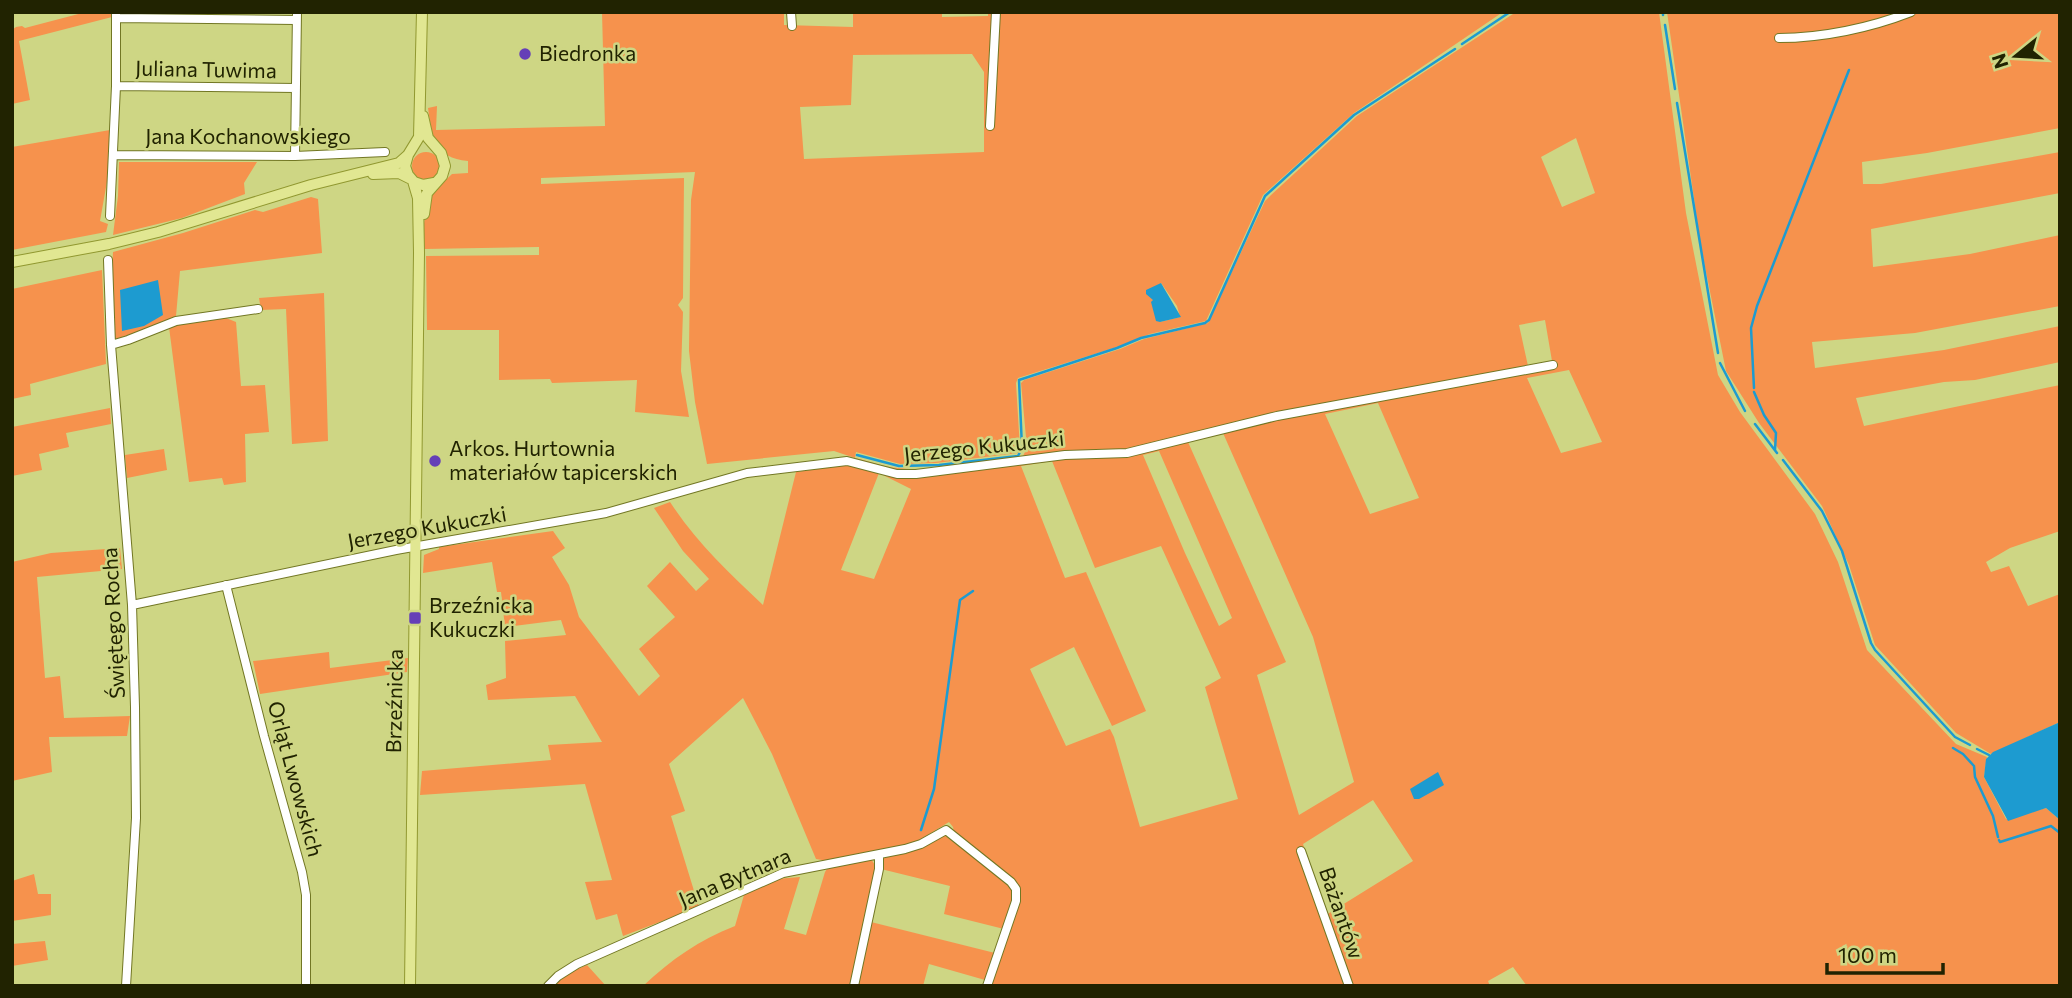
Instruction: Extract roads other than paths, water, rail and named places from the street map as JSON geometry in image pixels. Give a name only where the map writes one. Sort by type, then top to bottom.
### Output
[{"type":"main road","points":[[412,180],[405,166],[419,137],[422,12]]},
{"type":"main road","points":[[352,175],[404,174],[424,185],[434,183],[442,176],[444,159],[428,138],[421,106]]},
{"type":"main road","points":[[12,262],[158,232],[311,185],[399,163],[410,153],[425,146],[436,149]]},
{"type":"main road","name":"Brzeźnicka","points":[[410,986],[419,248],[418,198],[412,180]]},
{"type":"main road","name":"Brzeźnicka","points":[[419,248],[427,193],[434,183]]},
{"type":"street","points":[[791,12],[792,26]]},
{"type":"street","points":[[990,126],[996,12]]},
{"type":"street","points":[[1779,38],[1818,35],[1911,12]]},
{"type":"street","points":[[110,216],[117,86],[116,15],[296,16],[295,156]]},
{"type":"street","name":"Juliana Tuwima","points":[[117,86],[296,88]]},
{"type":"street","name":"Jana Kochanowskiego","points":[[113,155],[295,156],[385,152]]},
{"type":"street","name":"Świętego Rocha","points":[[108,260],[111,345],[132,604],[136,818],[126,986]]},
{"type":"street","points":[[111,345],[176,321],[258,309]]},
{"type":"street","name":"Jerzego Kukuczki","points":[[132,604],[416,547],[606,513],[747,473],[847,461],[897,474],[916,474],[1065,456],[1126,453],[1277,416],[1553,365]]},
{"type":"street","name":"Orląt Lwowskich","points":[[226,585],[302,872],[306,895],[306,986]]},
{"type":"street","name":"Jana Bytnara","points":[[548,986],[577,964],[783,873],[913,847],[946,830],[1012,882],[1016,889],[1016,901],[987,986]]},
{"type":"street","name":"Bażantów","points":[[1301,851],[1349,986]]},
{"type":"street","points":[[854,986],[879,869],[879,855]]},
{"type":"water","points":[[158,280],[163,315],[144,326],[122,331],[120,290]]},
{"type":"water","points":[[1161,283],[1181,317],[1156,321],[1151,302],[1153,300],[1146,294],[1146,290]]},
{"type":"water","points":[[2060,722],[2060,820],[2046,808],[2008,821],[1984,777],[1986,759],[1993,752]]},
{"type":"water","points":[[1438,772],[1444,785],[1419,799],[1414,799],[1410,789]]},
{"type":"waterway","points":[[1462,44],[1510,12]]},
{"type":"waterway","points":[[1665,25],[1675,89]]},
{"type":"waterway","points":[[857,455],[899,466],[939,465],[1018,456],[1022,448],[1019,380],[1141,338],[1209,320],[1265,196],[1354,115],[1455,49]]},
{"type":"waterway","points":[[1754,388],[1751,328],[1757,306],[1849,70]]},
{"type":"waterway","points":[[1677,103],[1718,353]]},
{"type":"waterway","points":[[1720,363],[1745,411]]},
{"type":"waterway","points":[[1754,392],[1776,433],[1775,450]]},
{"type":"waterway","points":[[1755,424],[1777,453]]},
{"type":"waterway","points":[[1783,460],[1822,511],[1842,551],[1875,650],[1955,737],[1970,745]]},
{"type":"waterway","points":[[921,830],[934,789],[960,600],[973,591]]},
{"type":"waterway","points":[[1953,748],[1974,766],[1975,777],[1993,816],[1998,837]]},
{"type":"waterway","points":[[1977,749],[1989,755]]},
{"type":"waterway","points":[[1999,840],[2000,842],[2051,826],[2060,833]]},
{"type":"place","name":"Biedronka","points":[[525,54]]},
{"type":"place","name":"Arkos. Hurtownia materiałów tapicerskich","points":[[435,461]]},
{"type":"place","name":"Brzeźnicka Kukuczki","points":[[415,618]]}]
